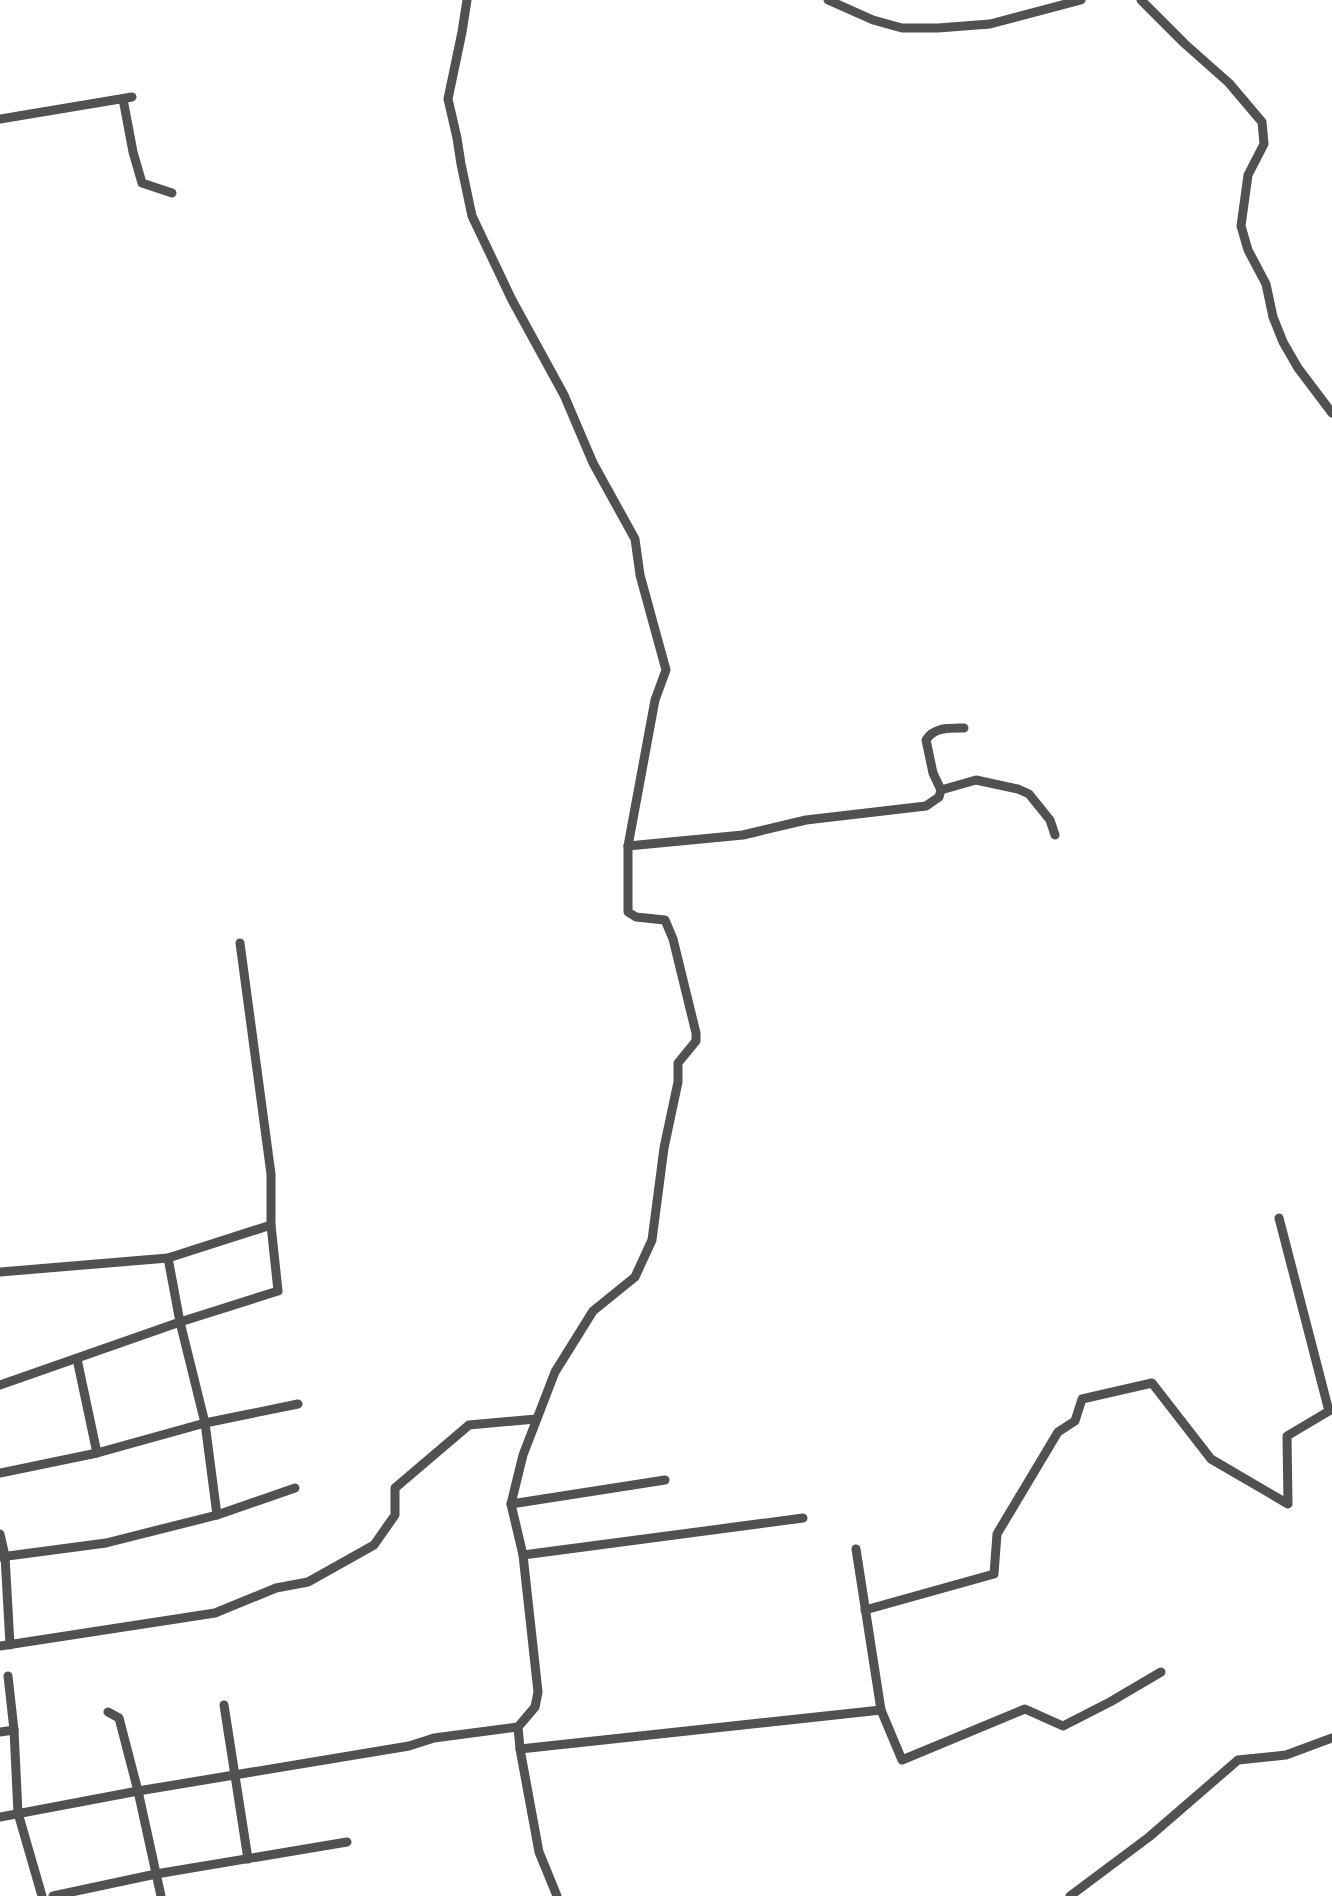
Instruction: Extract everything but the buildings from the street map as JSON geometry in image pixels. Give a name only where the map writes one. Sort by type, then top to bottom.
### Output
[{"type":"street","points":[[467,0],[448,99],[458,138],[472,216],[512,300],[564,395],[593,463],[635,539],[640,575],[666,670],[655,700],[628,846],[628,912],[636,917],[665,920],[675,949],[696,1033],[696,1041],[678,1063],[678,1082],[664,1148],[652,1240],[635,1277],[593,1311],[555,1372],[523,1455],[511,1504],[523,1555],[538,1692],[535,1707],[519,1727],[520,1749],[539,1852],[557,1896]]},
{"type":"street","points":[[828,0],[873,20],[902,28],[990,24],[1081,0]]},
{"type":"street","points":[[1141,0],[1185,44],[1229,83],[1262,122],[1264,144],[1248,175],[1241,226],[1248,250],[1266,284],[1273,317],[1283,342],[1298,368],[1332,413]]},
{"type":"street","points":[[0,118],[127,98],[133,152],[142,183],[172,193]]},
{"type":"street","points":[[628,846],[743,835],[806,820],[926,806],[939,797],[941,790],[933,773],[926,740],[930,733],[939,729],[964,728]]},
{"type":"street","points":[[941,790],[976,780],[1008,786],[1029,794],[1050,820],[1055,835]]},
{"type":"street","points":[[0,1385],[180,1322],[278,1291],[271,1226],[271,1174],[240,943]]},
{"type":"street","points":[[865,1610],[994,1574],[997,1534],[1058,1432],[1075,1421],[1082,1400],[1152,1383],[1211,1459],[1288,1504],[1287,1436],[1329,1412],[1279,1218]]},
{"type":"street","points":[[0,1272],[168,1258],[271,1226]]},
{"type":"street","points":[[168,1258],[180,1322],[204,1423],[217,1515]]},
{"type":"street","points":[[77,1359],[97,1453]]},
{"type":"street","points":[[0,1473],[97,1453],[204,1423],[298,1404]]},
{"type":"street","points":[[0,1534],[3,1557],[5,1646],[215,1612],[276,1588],[308,1582],[374,1545],[395,1515],[395,1488],[469,1425],[536,1419]]},
{"type":"street","points":[[511,1504],[665,1480]]},
{"type":"street","points":[[3,1557],[106,1543],[217,1515],[295,1488]]},
{"type":"street","points":[[523,1555],[803,1518]]},
{"type":"street","points":[[856,1550],[881,1710],[902,1760],[1025,1709],[1063,1726],[1161,1672]]},
{"type":"street","points":[[8,1676],[14,1730],[18,1813],[42,1896]]},
{"type":"street","points":[[224,1705],[249,1858]]},
{"type":"street","points":[[520,1749],[881,1710]]},
{"type":"street","points":[[108,1712],[119,1718],[161,1896]]},
{"type":"street","points":[[0,1817],[138,1791],[409,1746],[434,1738],[519,1727]]},
{"type":"street","points":[[0,1732],[14,1730]]},
{"type":"street","points":[[1070,1896],[1149,1837],[1238,1760],[1286,1755],[1332,1738]]},
{"type":"street","points":[[53,1896],[156,1874],[347,1842]]}]
